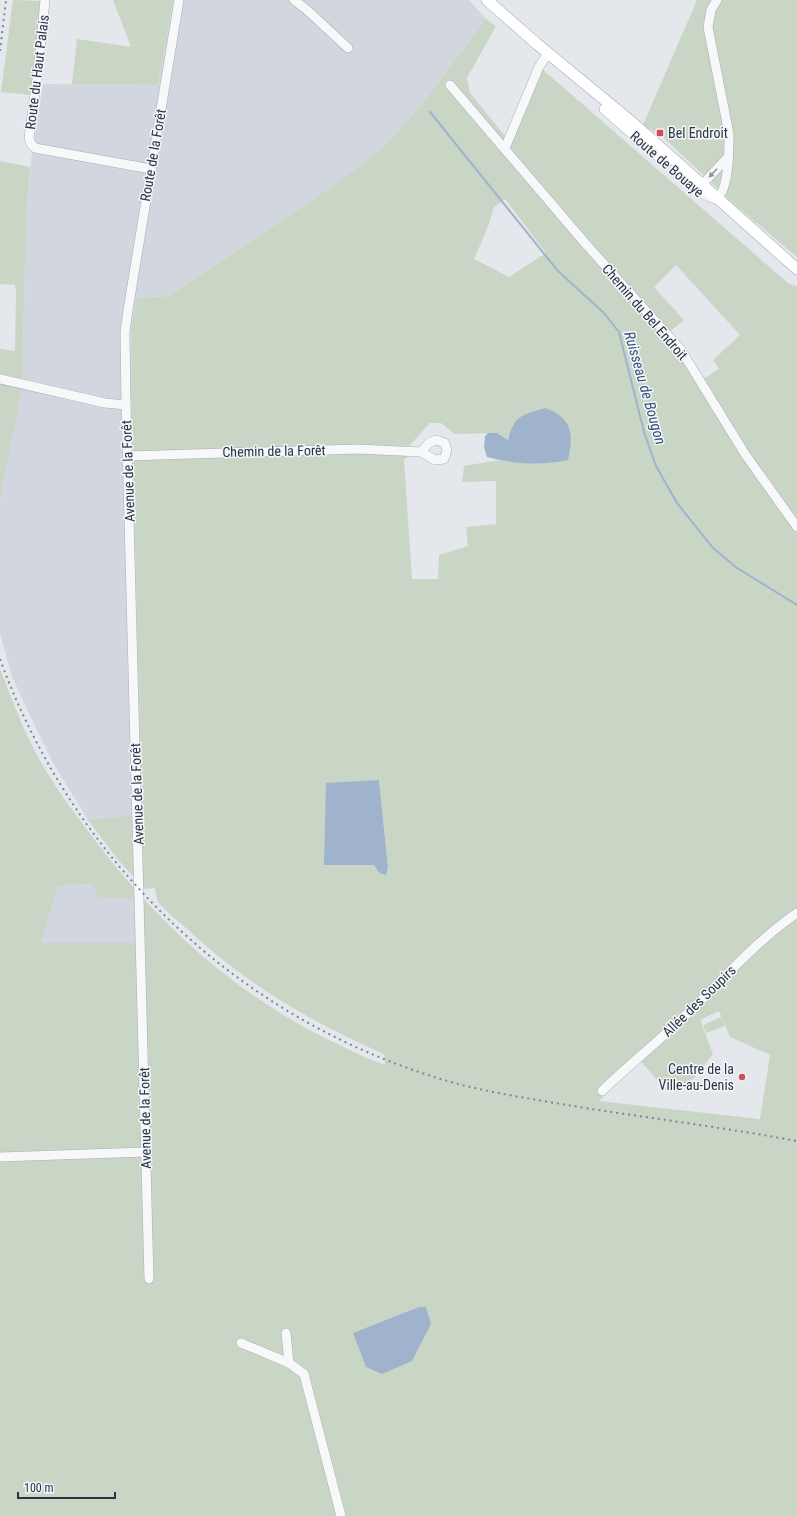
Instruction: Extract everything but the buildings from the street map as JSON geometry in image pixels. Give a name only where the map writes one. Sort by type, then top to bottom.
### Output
[{"type":"main road","name":"Route de Bouaye","points":[[487,0],[629,130],[701,189],[797,276]]},
{"type":"main road","name":"Route de Bouaye","points":[[701,189],[718,198],[797,269]]},
{"type":"street","name":"Route du Haut Palais","points":[[45,0],[38,71],[29,138],[31,144],[35,148],[151,169]]},
{"type":"street","name":"Route de la Forêt","points":[[128,310],[180,0]]},
{"type":"street","points":[[294,0],[308,10],[348,48]]},
{"type":"street","points":[[717,0],[711,10],[708,27],[729,134],[728,156],[723,191],[718,198]]},
{"type":"street","points":[[505,148],[545,52]]},
{"type":"street","name":"Chemin du Bel Endroit","points":[[450,85],[585,243],[681,350],[745,454],[797,527]]},
{"type":"street","points":[[701,189],[728,156]]},
{"type":"street","name":"Avenue de la Forêt","points":[[128,310],[125,332],[126,405],[150,1279]]},
{"type":"street","points":[[0,379],[105,403],[126,405]]},
{"type":"street","name":"Chemin de la Forêt","points":[[128,456],[358,450],[421,452]]},
{"type":"street","name":"Allée des Soupirs","points":[[602,1091],[688,1013],[741,960],[782,923],[797,913]]},
{"type":"street","points":[[0,1157],[146,1152]]},
{"type":"street","points":[[286,1333],[289,1363]]},
{"type":"street","points":[[241,1343],[289,1363],[304,1374],[341,1516]]},
{"type":"shaded area","points":[[173,0],[469,0],[486,19],[419,108],[382,149],[337,183],[169,296],[137,298],[132,326],[131,399],[142,816],[88,820],[53,763],[25,705],[11,674],[0,633],[0,498],[22,389],[26,219],[31,160],[43,84],[158,85]]},
{"type":"shaded area","points":[[92,884],[98,897],[135,898],[134,943],[39,943],[58,886]]},
{"type":"green space","points":[[13,0],[42,1],[31,95],[1,92]]},
{"type":"green space","points":[[113,0],[173,0],[158,85],[72,84],[77,39],[131,47]]},
{"type":"green space","points":[[697,0],[797,0],[797,257],[734,204],[664,138],[643,125]]},
{"type":"green space","points":[[486,19],[496,26],[467,78],[470,93],[505,136],[541,68],[789,284],[797,286],[797,1516],[0,1516],[0,669],[25,731],[41,763],[56,786],[113,864],[168,924],[197,952],[261,1001],[296,1023],[333,1042],[385,1065],[384,1054],[331,1029],[279,1000],[208,948],[168,913],[159,903],[155,888],[145,889],[119,861],[88,820],[142,815],[131,399],[132,326],[137,298],[169,296],[337,183],[382,149],[419,108]],"holes":[[[505,199],[546,253],[509,277],[474,259],[488,227],[494,207]],[[676,265],[740,335],[713,360],[719,369],[697,383],[681,357],[663,337],[684,320],[654,287]],[[545,408],[554,463],[523,463],[499,460],[464,466],[462,482],[496,481],[496,524],[466,527],[468,546],[439,555],[438,579],[412,579],[404,460],[408,456],[409,446],[430,423],[441,423],[454,434],[497,433],[508,440],[510,432],[516,421]],[[379,780],[388,867],[386,874],[379,873],[374,865]],[[92,884],[98,897],[135,899],[134,943],[40,943],[58,886]],[[719,1011],[730,1037],[770,1055],[760,1119],[599,1101],[640,1060],[665,1089],[676,1092],[695,1077],[713,1054],[700,1020]]]},
{"type":"green space","points":[[0,161],[30,167],[26,219],[22,389],[0,498],[0,349],[15,351],[16,292],[15,285],[0,284]]},
{"type":"green space","points":[[721,1017],[725,1026],[706,1033],[703,1025]]},
{"type":"water","points":[[545,408],[561,417],[569,428],[571,442],[568,460],[538,464],[507,461],[487,457],[484,447],[485,436],[488,433],[497,433],[508,440],[513,425],[520,417],[530,412]]},
{"type":"water","points":[[379,780],[388,867],[386,875],[379,873],[374,865],[324,865],[326,783]]},
{"type":"water","points":[[419,1307],[426,1307],[431,1324],[412,1361],[382,1374],[366,1367],[353,1333]]},
{"type":"waterway","name":"Ruisseau de Bougon","points":[[430,112],[558,271],[604,313],[619,332],[644,432],[656,466],[677,503],[713,548],[737,568],[797,605]]},
{"type":"railway","points":[[0,51],[6,0]]},
{"type":"railway","points":[[0,659],[33,735],[74,806],[123,871],[179,929],[241,980],[310,1024],[384,1059],[462,1085],[508,1095],[585,1108],[797,1141]]},
{"type":"place","name":"Bel Endroit","points":[[660,133]]},
{"type":"place","name":"Centre de la Ville-au-Denis","points":[[742,1077]]}]
